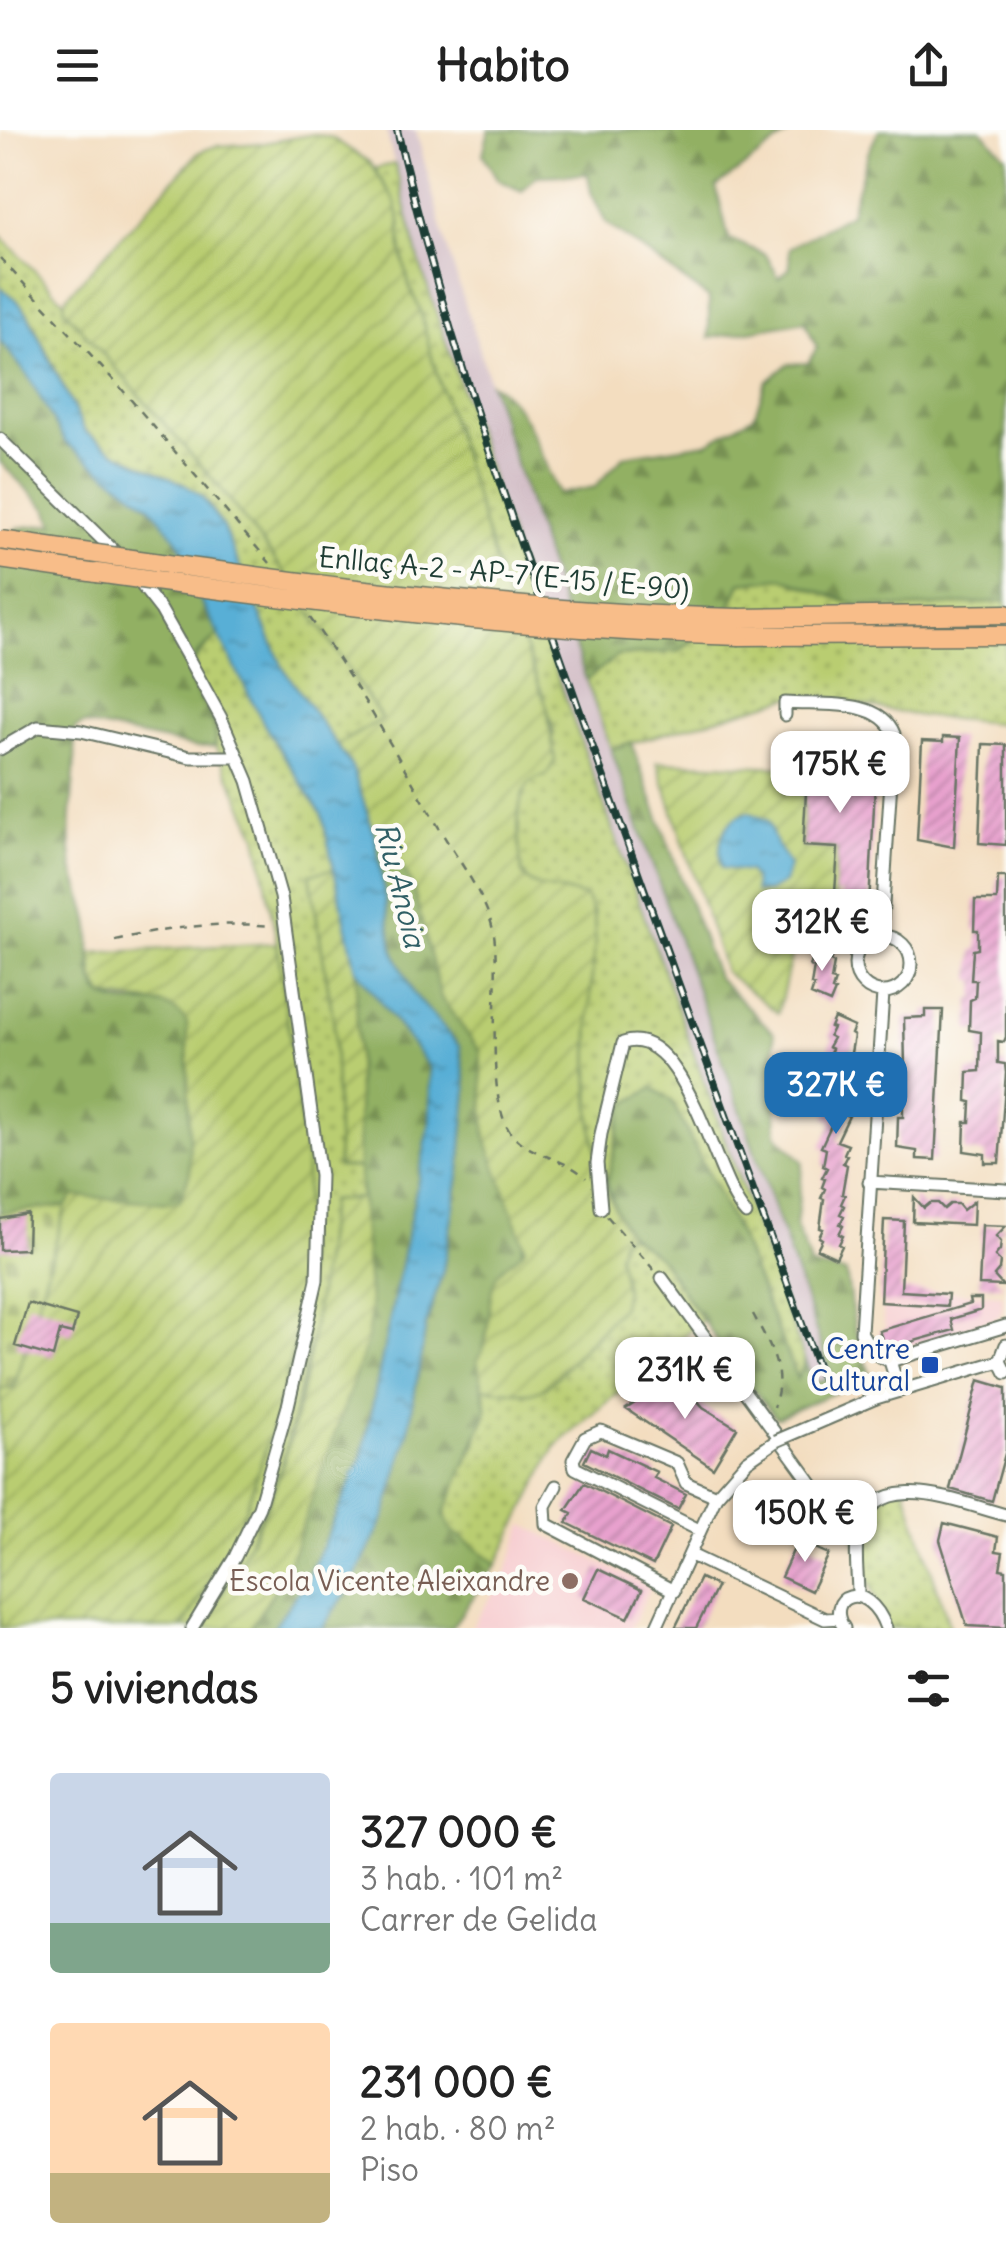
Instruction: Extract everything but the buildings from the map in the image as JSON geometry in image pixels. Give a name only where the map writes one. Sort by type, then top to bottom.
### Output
[{"type":"highway","name":"Enllaç A-2 - AP-7 (E-15 / E-90)","points":[[0,540],[441,599],[740,627],[1006,635]]},
{"type":"highway","name":"Enllaç A-2 - AP-7 (E-15 / E-90)","points":[[0,559],[444,618],[587,630],[1006,614]]},
{"type":"street","points":[[0,440],[110,545],[161,610],[248,780],[280,897],[320,1176],[318,1280],[259,1507],[192,1628]]},
{"type":"street","points":[[785,716],[786,703],[860,708],[884,716],[894,734],[881,936]]},
{"type":"street","points":[[0,749],[38,727],[81,731],[190,758],[238,757]]},
{"type":"street","points":[[881,936],[898,940],[910,954],[911,963],[906,980],[883,993],[865,986],[855,970],[858,952],[872,938],[881,936]]},
{"type":"street","points":[[883,993],[861,1332],[873,1353],[890,1361],[1006,1326]]},
{"type":"street","points":[[601,1208],[597,1163],[601,1134],[623,1043],[636,1038],[664,1058],[689,1091],[734,1196],[746,1214]]},
{"type":"street","points":[[868,1182],[1006,1190]]},
{"type":"street","points":[[662,1278],[845,1530],[857,1536]]},
{"type":"street","points":[[656,1628],[716,1496],[747,1460],[800,1428],[876,1398],[1003,1367],[1006,1345]]},
{"type":"street","points":[[890,1361],[899,1390]]},
{"type":"street","points":[[699,1530],[575,1468],[573,1460],[585,1438],[594,1432],[608,1432],[677,1463],[686,1483],[716,1496]]},
{"type":"street","points":[[556,1486],[545,1506],[546,1524],[674,1591]]},
{"type":"street","points":[[858,1595],[860,1524],[874,1505],[891,1494],[916,1492],[1006,1515]]},
{"type":"street","points":[[691,1555],[841,1623],[842,1602],[858,1595],[870,1600],[886,1628]]},
{"type":"street","points":[[870,1628],[876,1610]]},
{"type":"path","points":[[0,258],[120,387],[252,538],[273,568]]},
{"type":"path","points":[[306,613],[383,732],[478,894],[494,932],[499,1105],[514,1136],[554,1162],[578,1170],[589,1182]]},
{"type":"path","points":[[114,940],[156,930],[205,925],[285,928]]},
{"type":"path","points":[[601,1208],[616,1230],[662,1278]]},
{"type":"path","points":[[752,1314],[780,1374],[777,1398],[766,1422]]},
{"type":"shaded area","points":[[386,130],[416,130],[446,244],[572,642],[833,1377],[814,1384],[545,642],[420,264]]},
{"type":"shaded area","points":[[880,1288],[1003,1295],[1002,1311],[997,1318],[888,1352]]},
{"type":"shaded area","name":"Escola Vicente Aleixandre","points":[[524,1525],[651,1587],[631,1628],[471,1628],[505,1575]]},
{"type":"green space","points":[[489,130],[794,130],[716,187],[729,239],[766,255],[779,278],[790,268],[789,248],[850,214],[879,130],[981,130],[1006,156],[1006,601],[907,608],[853,604],[783,578],[741,583],[730,607],[680,651],[617,656],[586,680],[490,383],[504,393],[524,418],[559,494],[595,487],[624,456],[707,443],[754,416],[766,382],[788,364],[808,363],[817,348],[805,321],[709,338],[709,298],[606,223],[591,192],[588,174],[536,176],[522,191],[498,180],[483,154]]},
{"type":"green space","points":[[315,134],[332,138],[369,162],[394,199],[409,285],[420,310],[502,584],[547,707],[555,760],[546,776],[526,788],[521,801],[518,831],[522,873],[535,885],[586,898],[594,918],[591,1115],[603,1177],[629,1234],[622,1239],[618,1255],[625,1289],[622,1306],[558,1376],[545,1388],[530,1393],[483,1388],[477,1361],[485,1341],[497,1275],[525,1247],[486,1139],[480,1051],[441,998],[413,887],[400,863],[375,836],[352,767],[337,745],[382,719],[279,565],[217,484],[65,310],[64,301],[69,294],[199,152],[216,146]]},
{"type":"green space","points":[[395,164],[420,264],[545,642],[805,1361],[798,1381],[739,1236],[671,1100],[624,1105],[607,1183],[591,1139],[589,1017],[594,914],[586,898],[539,888],[522,873],[518,834],[522,793],[528,782],[537,777],[554,733],[502,584],[420,310],[409,285],[394,200],[378,177],[376,168]]},
{"type":"green space","points":[[0,235],[64,301],[65,310],[217,484],[279,565],[382,719],[337,745],[283,668],[222,525],[207,502],[184,484],[117,453],[85,431],[28,313],[0,288]]},
{"type":"green space","points":[[0,340],[28,376],[66,443],[142,499],[168,527],[179,542],[219,635],[198,653],[190,669],[195,689],[214,726],[215,746],[196,747],[84,724],[74,732],[71,854],[89,920],[94,982],[102,995],[112,1000],[170,1007],[187,1023],[190,1172],[180,1201],[75,1196],[66,1206],[0,1213],[0,540],[18,528],[54,524],[47,509],[0,462]]},
{"type":"green space","points":[[783,578],[852,604],[907,608],[1006,601],[1006,724],[921,716],[801,694],[611,749],[586,680],[617,656],[680,651],[730,607],[741,583]]},
{"type":"green space","points":[[219,635],[265,726],[322,815],[334,869],[310,875],[334,1024],[338,1166],[359,1168],[361,1198],[330,1201],[314,1327],[282,1465],[245,1552],[203,1628],[182,1628],[237,1534],[277,1415],[305,1300],[306,1159],[277,943],[257,836],[215,746],[212,716],[191,683],[191,670],[199,654]]},
{"type":"green space","points":[[631,742],[717,977],[774,1033],[777,1135],[803,1162],[796,1226],[811,1266],[846,1273],[855,1329],[871,1377],[776,1418],[741,1375],[660,1258],[629,1234],[618,1217],[607,1183],[624,1105],[653,1088],[671,1100],[739,1236],[797,1379],[805,1361],[814,1383],[832,1377],[611,749]]},
{"type":"green space","points":[[657,762],[785,767],[784,791],[804,793],[802,847],[837,849],[834,914],[796,935],[778,1013],[725,972]]},
{"type":"green space","points":[[375,836],[400,863],[413,887],[441,998],[480,1051],[486,1139],[524,1239],[521,1254],[503,1269],[495,1283],[480,1368],[486,1414],[444,1514],[451,1530],[497,1564],[451,1628],[322,1628],[351,1586],[385,1516],[408,1433],[426,1325],[443,1270],[460,1170],[467,1090],[460,1047],[413,993],[393,949]]},
{"type":"green space","points":[[334,869],[356,969],[359,1168],[338,1167],[334,1024],[310,874]]},
{"type":"green space","points":[[277,943],[306,1159],[305,1300],[277,1415],[237,1534],[182,1628],[0,1628],[0,1389],[14,1388],[66,1206],[74,1196],[180,1201],[190,1172],[187,1023],[180,1014],[161,1004],[103,995],[94,980],[91,953]]},
{"type":"green space","points":[[356,969],[430,1068],[430,1122],[362,1457],[308,1578],[273,1628],[250,1628],[277,1587],[371,1312],[359,1168]]},
{"type":"green space","points":[[361,1198],[371,1312],[366,1345],[287,1570],[250,1628],[203,1628],[257,1527],[283,1463],[306,1366],[330,1201]]},
{"type":"green space","points":[[66,1206],[13,1388],[0,1389],[0,1213]]},
{"type":"green space","points":[[629,1234],[660,1258],[702,1320],[555,1447],[497,1564],[451,1530],[444,1514],[476,1443],[483,1388],[530,1393],[594,1337],[621,1299],[618,1256],[622,1240]]},
{"type":"green space","points":[[904,1485],[950,1628],[886,1628],[847,1518],[871,1493]]},
{"type":"water","points":[[0,288],[27,313],[85,432],[117,453],[184,484],[201,496],[222,525],[283,668],[352,767],[375,836],[393,949],[413,993],[460,1047],[467,1090],[460,1170],[443,1270],[426,1325],[408,1433],[385,1516],[351,1586],[322,1628],[273,1628],[308,1578],[362,1457],[430,1122],[430,1068],[356,969],[322,815],[265,726],[200,598],[179,542],[149,505],[66,443],[28,376],[0,340]]},
{"type":"water","points":[[749,812],[768,821],[789,866],[784,883],[768,892],[755,892],[749,872],[722,868],[721,841],[727,826]]},
{"type":"railway","points":[[397,130],[437,283],[509,510],[822,1379]]},
{"type":"place","name":"Centre Cultural","points":[[930,1365]]},
{"type":"place","name":"Escola Vicente Aleixandre","points":[[570,1581]]},
{"type":"water label","name":"Riu Anoia","points":[[400,885]]}]
